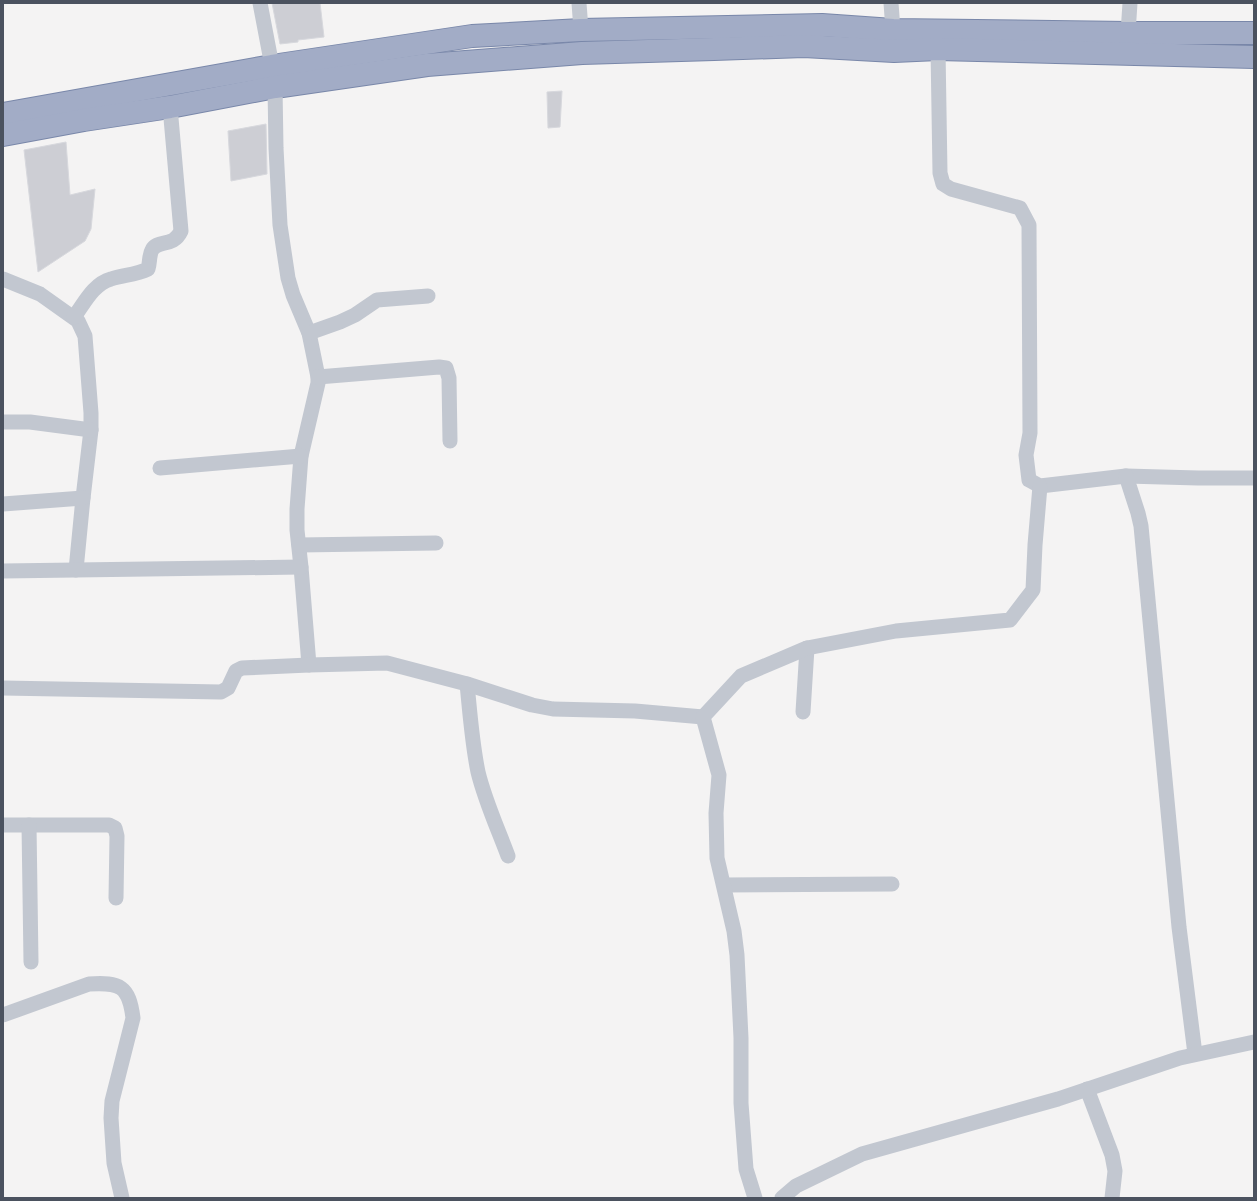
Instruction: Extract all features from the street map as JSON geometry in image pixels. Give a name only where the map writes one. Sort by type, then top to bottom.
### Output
[{"type":"highway","points":[[3,114],[272,66],[472,36],[581,30],[822,26],[893,30],[1254,33]]},
{"type":"highway","points":[[3,135],[84,120],[170,107],[275,87],[427,65],[582,53],[804,46],[894,51],[938,49],[1254,57]]},
{"type":"street","points":[[260,3],[272,66]]},
{"type":"street","points":[[579,3],[581,30]]},
{"type":"street","points":[[891,3],[893,30]]},
{"type":"street","points":[[1128,33],[1130,3]]},
{"type":"street","points":[[938,49],[940,173],[943,184],[951,189],[1020,208],[1029,225],[1030,433],[1026,455],[1029,480],[1040,486],[1126,476],[1254,478]]},
{"type":"street","points":[[275,87],[276,148],[280,225],[288,278],[293,295],[309,333],[318,377],[318,383],[301,456],[297,509],[297,530],[309,665]]},
{"type":"street","points":[[74,317],[97,286],[110,279],[148,269],[150,252],[154,247],[174,240],[178,237],[181,231],[170,107]]},
{"type":"street","points":[[3,280],[40,294],[74,317],[78,321],[85,336],[91,430],[76,570]]},
{"type":"street","points":[[309,333],[340,322],[377,300],[428,296]]},
{"type":"street","points":[[318,377],[439,367],[446,368],[449,378],[450,441]]},
{"type":"street","points":[[3,422],[30,422],[91,430]]},
{"type":"street","points":[[160,468],[301,456]]},
{"type":"street","points":[[1126,476],[1141,526],[1179,927],[1195,1054]]},
{"type":"street","points":[[703,717],[742,676],[807,648],[896,631],[1010,620],[1033,590],[1040,486]]},
{"type":"street","points":[[3,504],[83,498]]},
{"type":"street","points":[[299,546],[436,543]]},
{"type":"street","points":[[3,570],[301,567]]},
{"type":"street","points":[[804,712],[807,648]]},
{"type":"street","points":[[3,688],[221,692],[228,688],[236,671],[242,668],[387,663],[467,684],[532,705],[553,709],[635,711],[703,717]]},
{"type":"street","points":[[467,684],[474,750],[479,774],[487,801],[508,856]]},
{"type":"street","points":[[703,717],[719,775],[716,813],[717,858],[734,931],[737,955],[741,1038],[741,1103],[746,1168],[755,1198]]},
{"type":"street","points":[[3,825],[109,825],[115,828],[117,836],[116,898]]},
{"type":"street","points":[[29,825],[31,962]]},
{"type":"street","points":[[724,885],[892,884]]},
{"type":"street","points":[[3,1015],[89,984],[103,983],[122,987],[127,993],[131,1004],[133,1018],[112,1101],[111,1118],[114,1163],[122,1198]]},
{"type":"street","points":[[782,1198],[796,1186],[862,1154],[1058,1100],[1180,1058],[1254,1042]]},
{"type":"street","points":[[1087,1089],[1112,1154],[1115,1171],[1112,1198]]},
{"type":"building","points":[[272,3],[320,3],[324,37],[280,44]]},
{"type":"building","points":[[562,91],[560,127],[548,128],[547,92]]},
{"type":"building","points":[[266,124],[267,174],[231,181],[228,131]]},
{"type":"building","points":[[66,142],[70,195],[95,189],[91,229],[85,241],[38,272],[24,150]]}]
